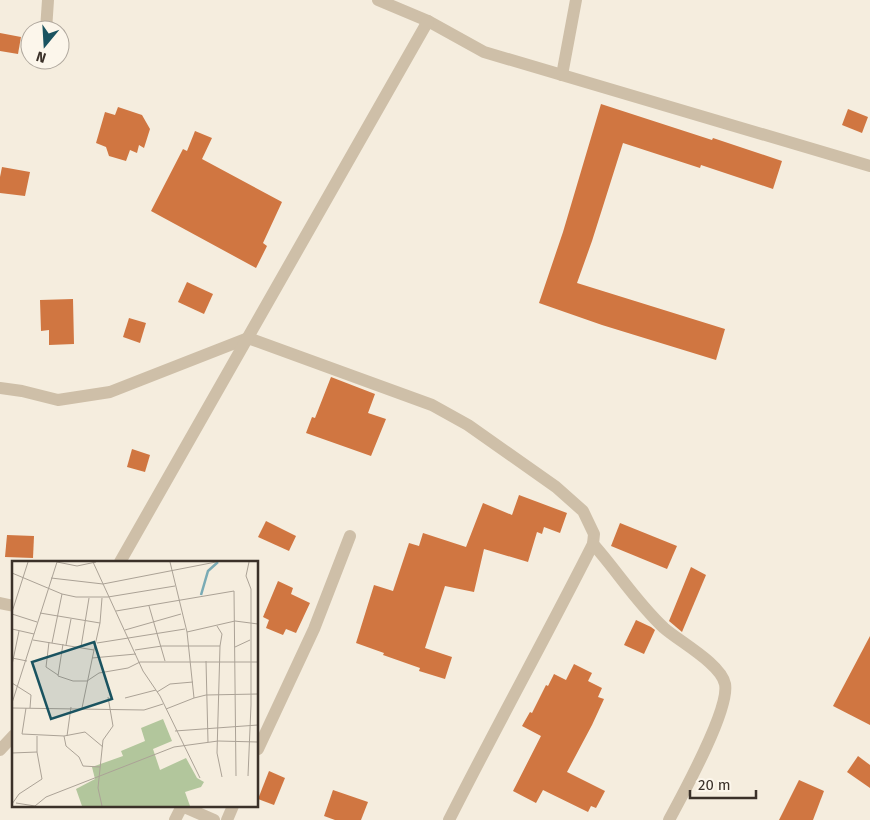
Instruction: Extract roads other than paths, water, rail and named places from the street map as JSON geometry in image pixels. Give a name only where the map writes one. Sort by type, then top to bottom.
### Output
[{"type":"street","points":[[47,20],[48,0]]},
{"type":"street","points":[[378,0],[428,21],[484,52],[870,166]]},
{"type":"street","points":[[562,75],[576,0]]},
{"type":"street","points":[[121,561],[428,21]]},
{"type":"street","points":[[0,388],[22,391],[58,400],[110,392],[248,338],[432,405],[468,425],[556,487],[583,511],[594,534],[593,544],[449,820]]},
{"type":"street","points":[[259,747],[314,629],[350,536]]},
{"type":"street","points":[[593,544],[664,628],[718,670],[725,684],[725,695],[712,736],[670,820]]},
{"type":"street","points":[[0,750],[12,737]]},
{"type":"street","points":[[175,820],[181,808]]},
{"type":"street","points":[[187,808],[214,820]]},
{"type":"street","points":[[227,820],[232,808]]}]
